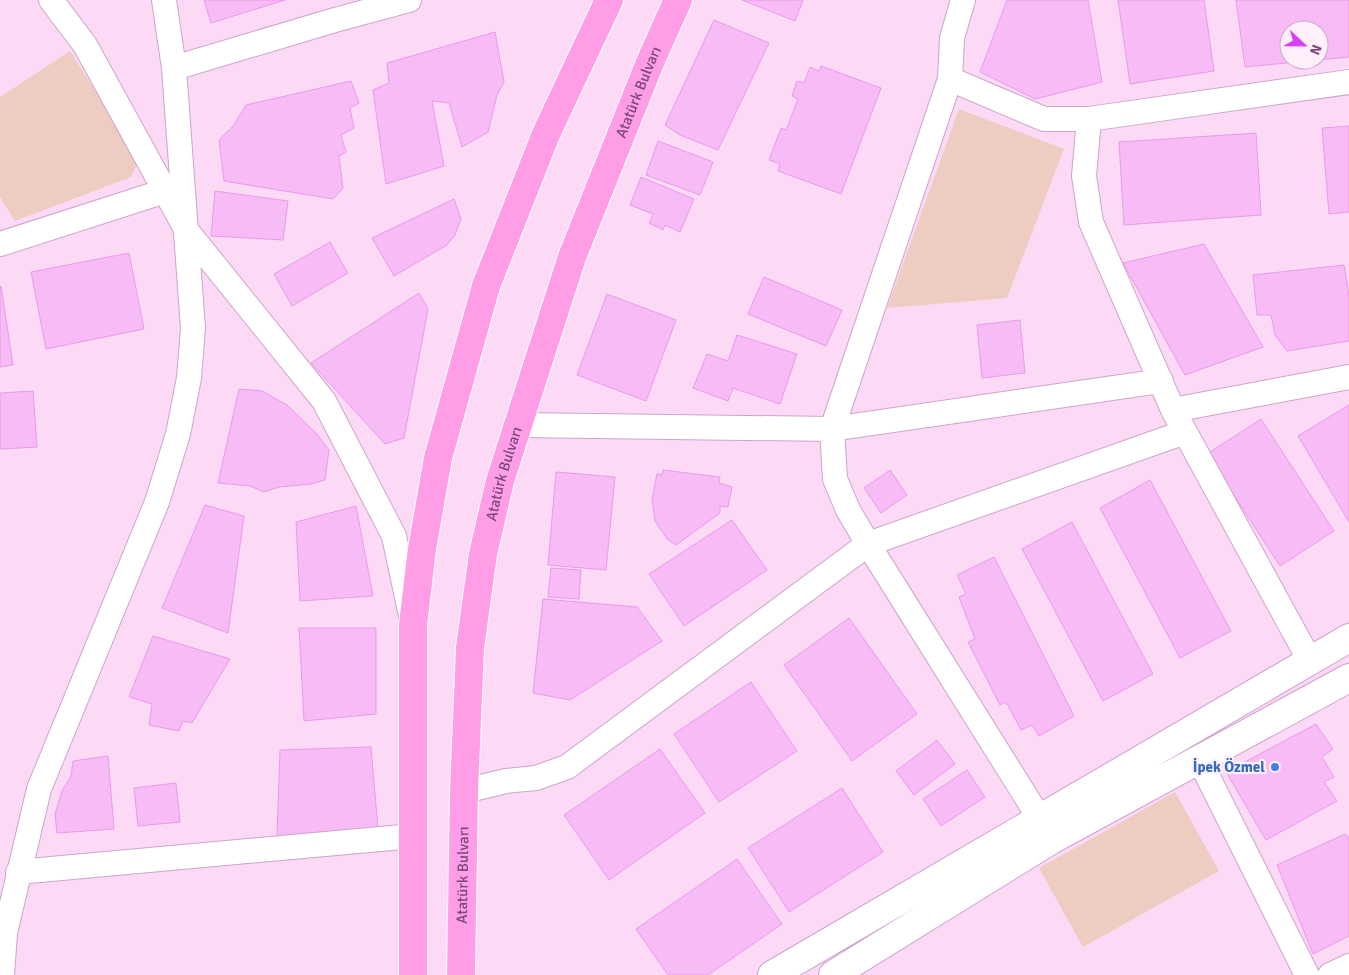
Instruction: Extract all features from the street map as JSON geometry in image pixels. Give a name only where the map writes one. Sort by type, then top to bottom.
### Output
[{"type":"main road","points":[[402,975],[413,962],[413,626],[422,549],[438,458],[486,286],[546,134],[609,0]]},
{"type":"main road","name":"Atatürk Bulvarı","points":[[462,973],[464,791],[470,648],[483,554],[500,482],[572,257],[651,60],[678,0]]},
{"type":"main road","points":[[772,975],[1349,638]]},
{"type":"main road","points":[[833,975],[1051,840],[1349,678]]},
{"type":"street","points":[[51,0],[85,45],[186,231],[324,401],[394,536],[413,626]]},
{"type":"street","points":[[2,975],[5,933],[39,789],[157,502],[178,434],[189,378],[193,328],[174,68],[164,0]]},
{"type":"street","points":[[174,68],[409,0]]},
{"type":"street","points":[[963,0],[952,38],[950,79],[832,429],[835,479],[848,510],[868,544],[1040,819]]},
{"type":"street","points":[[950,79],[1044,119],[1089,119],[1349,82]]},
{"type":"street","points":[[1089,119],[1084,176],[1091,222],[1173,410],[1310,661]]},
{"type":"street","points":[[1,242],[165,191]]},
{"type":"street","points":[[1173,410],[1349,377]]},
{"type":"street","points":[[519,425],[832,429],[1161,382]]},
{"type":"street","points":[[464,791],[506,781],[536,778],[567,767],[868,544],[1185,432]]},
{"type":"street","points":[[1199,760],[1307,975]]},
{"type":"street","points":[[18,872],[413,836]]},
{"type":"street","points":[[1330,975],[1349,966]]},
{"type":"shaded area","points":[[0,0],[1349,0],[1349,975],[0,975]]},
{"type":"shaded area","points":[[70,51],[139,160],[131,177],[15,221],[0,197],[0,97]]},
{"type":"shaded area","points":[[959,109],[1064,149],[1007,298],[887,308]]},
{"type":"shaded area","points":[[1175,792],[1219,871],[1083,947],[1039,868]]},
{"type":"building","points":[[204,0],[285,0],[211,23]]},
{"type":"building","points":[[742,0],[803,0],[795,21]]},
{"type":"building","points":[[1007,0],[1088,0],[1102,82],[1035,99],[980,72]]},
{"type":"building","points":[[1118,0],[1204,0],[1214,71],[1130,84]]},
{"type":"building","points":[[1236,0],[1349,0],[1349,57],[1329,59],[1329,20],[1279,20],[1279,64],[1245,67]]},
{"type":"building","points":[[714,20],[769,43],[718,150],[680,135],[665,125]]},
{"type":"building","points":[[495,32],[504,82],[497,95],[488,132],[462,147],[449,103],[432,101],[444,166],[386,184],[373,90],[389,83],[387,63]]},
{"type":"building","points":[[821,66],[881,88],[841,194],[778,171],[780,164],[769,160],[781,128],[786,130],[798,99],[792,96],[797,81],[804,83],[810,67],[819,71]]},
{"type":"building","points":[[351,81],[359,103],[350,108],[354,128],[341,135],[346,152],[339,156],[343,188],[333,199],[224,181],[219,140],[233,126],[246,105]]},
{"type":"building","points":[[1349,126],[1349,212],[1329,214],[1322,128]]},
{"type":"building","points":[[1256,133],[1261,215],[1124,225],[1119,142]]},
{"type":"building","points":[[658,141],[713,162],[700,195],[646,175]]},
{"type":"building","points":[[641,177],[694,199],[680,232],[665,225],[663,230],[649,223],[653,214],[630,205]]},
{"type":"building","points":[[215,191],[288,201],[283,240],[211,236]]},
{"type":"building","points":[[454,199],[461,219],[455,235],[447,245],[394,276],[372,238]]},
{"type":"building","points":[[330,242],[348,273],[292,306],[274,274]]},
{"type":"building","points":[[1204,244],[1263,347],[1185,375],[1123,263]]},
{"type":"building","points":[[129,253],[144,329],[46,349],[31,272]]},
{"type":"building","points":[[1344,265],[1349,295],[1349,341],[1287,351],[1275,335],[1271,315],[1257,315],[1253,275]]},
{"type":"building","points":[[764,277],[842,310],[826,346],[748,314]]},
{"type":"building","points":[[0,287],[13,365],[0,367]]},
{"type":"building","points":[[419,293],[428,309],[404,438],[385,444],[311,363]]},
{"type":"building","points":[[607,294],[676,320],[646,401],[577,375]]},
{"type":"building","points":[[1020,320],[1025,373],[982,378],[977,325]]},
{"type":"building","points":[[737,335],[797,354],[780,404],[733,388],[728,401],[693,388],[707,354],[728,361]]},
{"type":"building","points":[[239,389],[262,391],[287,405],[316,433],[329,450],[325,480],[311,484],[279,487],[264,492],[250,486],[218,483]]},
{"type":"building","points":[[33,391],[37,447],[0,449],[0,393]]},
{"type":"building","points":[[1349,405],[1349,522],[1298,436]]},
{"type":"building","points":[[1261,419],[1334,531],[1280,566],[1207,454]]},
{"type":"building","points":[[663,470],[720,477],[719,483],[732,487],[728,507],[720,506],[720,513],[676,545],[667,539],[655,521],[652,499],[657,474],[662,475]]},
{"type":"building","points":[[890,470],[907,495],[881,513],[864,488]]},
{"type":"building","points":[[556,472],[615,477],[606,570],[548,565]]},
{"type":"building","points":[[1150,480],[1231,631],[1180,658],[1100,508]]},
{"type":"building","points":[[205,505],[244,516],[228,633],[162,608]]},
{"type":"building","points":[[356,506],[373,596],[300,601],[296,522]]},
{"type":"building","points":[[732,520],[767,570],[684,626],[649,574]]},
{"type":"building","points":[[1072,522],[1153,674],[1103,701],[1022,549]]},
{"type":"building","points":[[994,557],[1074,716],[1039,736],[1032,725],[1021,730],[1006,702],[1000,705],[968,642],[975,639],[959,597],[966,594],[957,575]]},
{"type":"building","points":[[551,568],[581,570],[579,599],[548,597]]},
{"type":"building","points":[[543,599],[637,607],[662,641],[570,700],[533,693]]},
{"type":"building","points":[[849,618],[917,714],[852,761],[784,665]]},
{"type":"building","points":[[299,628],[376,628],[376,714],[304,721]]},
{"type":"building","points":[[153,636],[230,659],[192,723],[183,721],[179,731],[149,725],[152,704],[129,697]]},
{"type":"building","points":[[751,682],[797,751],[719,802],[674,734]]},
{"type":"building","points":[[1316,724],[1333,749],[1322,757],[1334,777],[1324,782],[1337,801],[1266,840],[1226,772]]},
{"type":"building","points":[[937,740],[955,764],[914,795],[896,771]]},
{"type":"building","points":[[371,747],[378,828],[277,837],[280,750]]},
{"type":"building","points":[[660,749],[705,813],[609,880],[564,815]]},
{"type":"building","points":[[108,756],[114,829],[57,833],[55,814],[62,791],[71,776],[73,761]]},
{"type":"building","points":[[967,770],[985,797],[941,826],[923,799]]},
{"type":"building","points":[[176,783],[180,822],[138,826],[134,788]]},
{"type":"building","points":[[842,788],[883,852],[789,912],[748,848]]},
{"type":"building","points":[[1345,834],[1349,837],[1349,936],[1313,954],[1277,865]]},
{"type":"building","points":[[737,859],[782,924],[708,975],[668,975],[636,929]]},
{"type":"place","name":"İpek Özmel","points":[[1275,767]]}]
